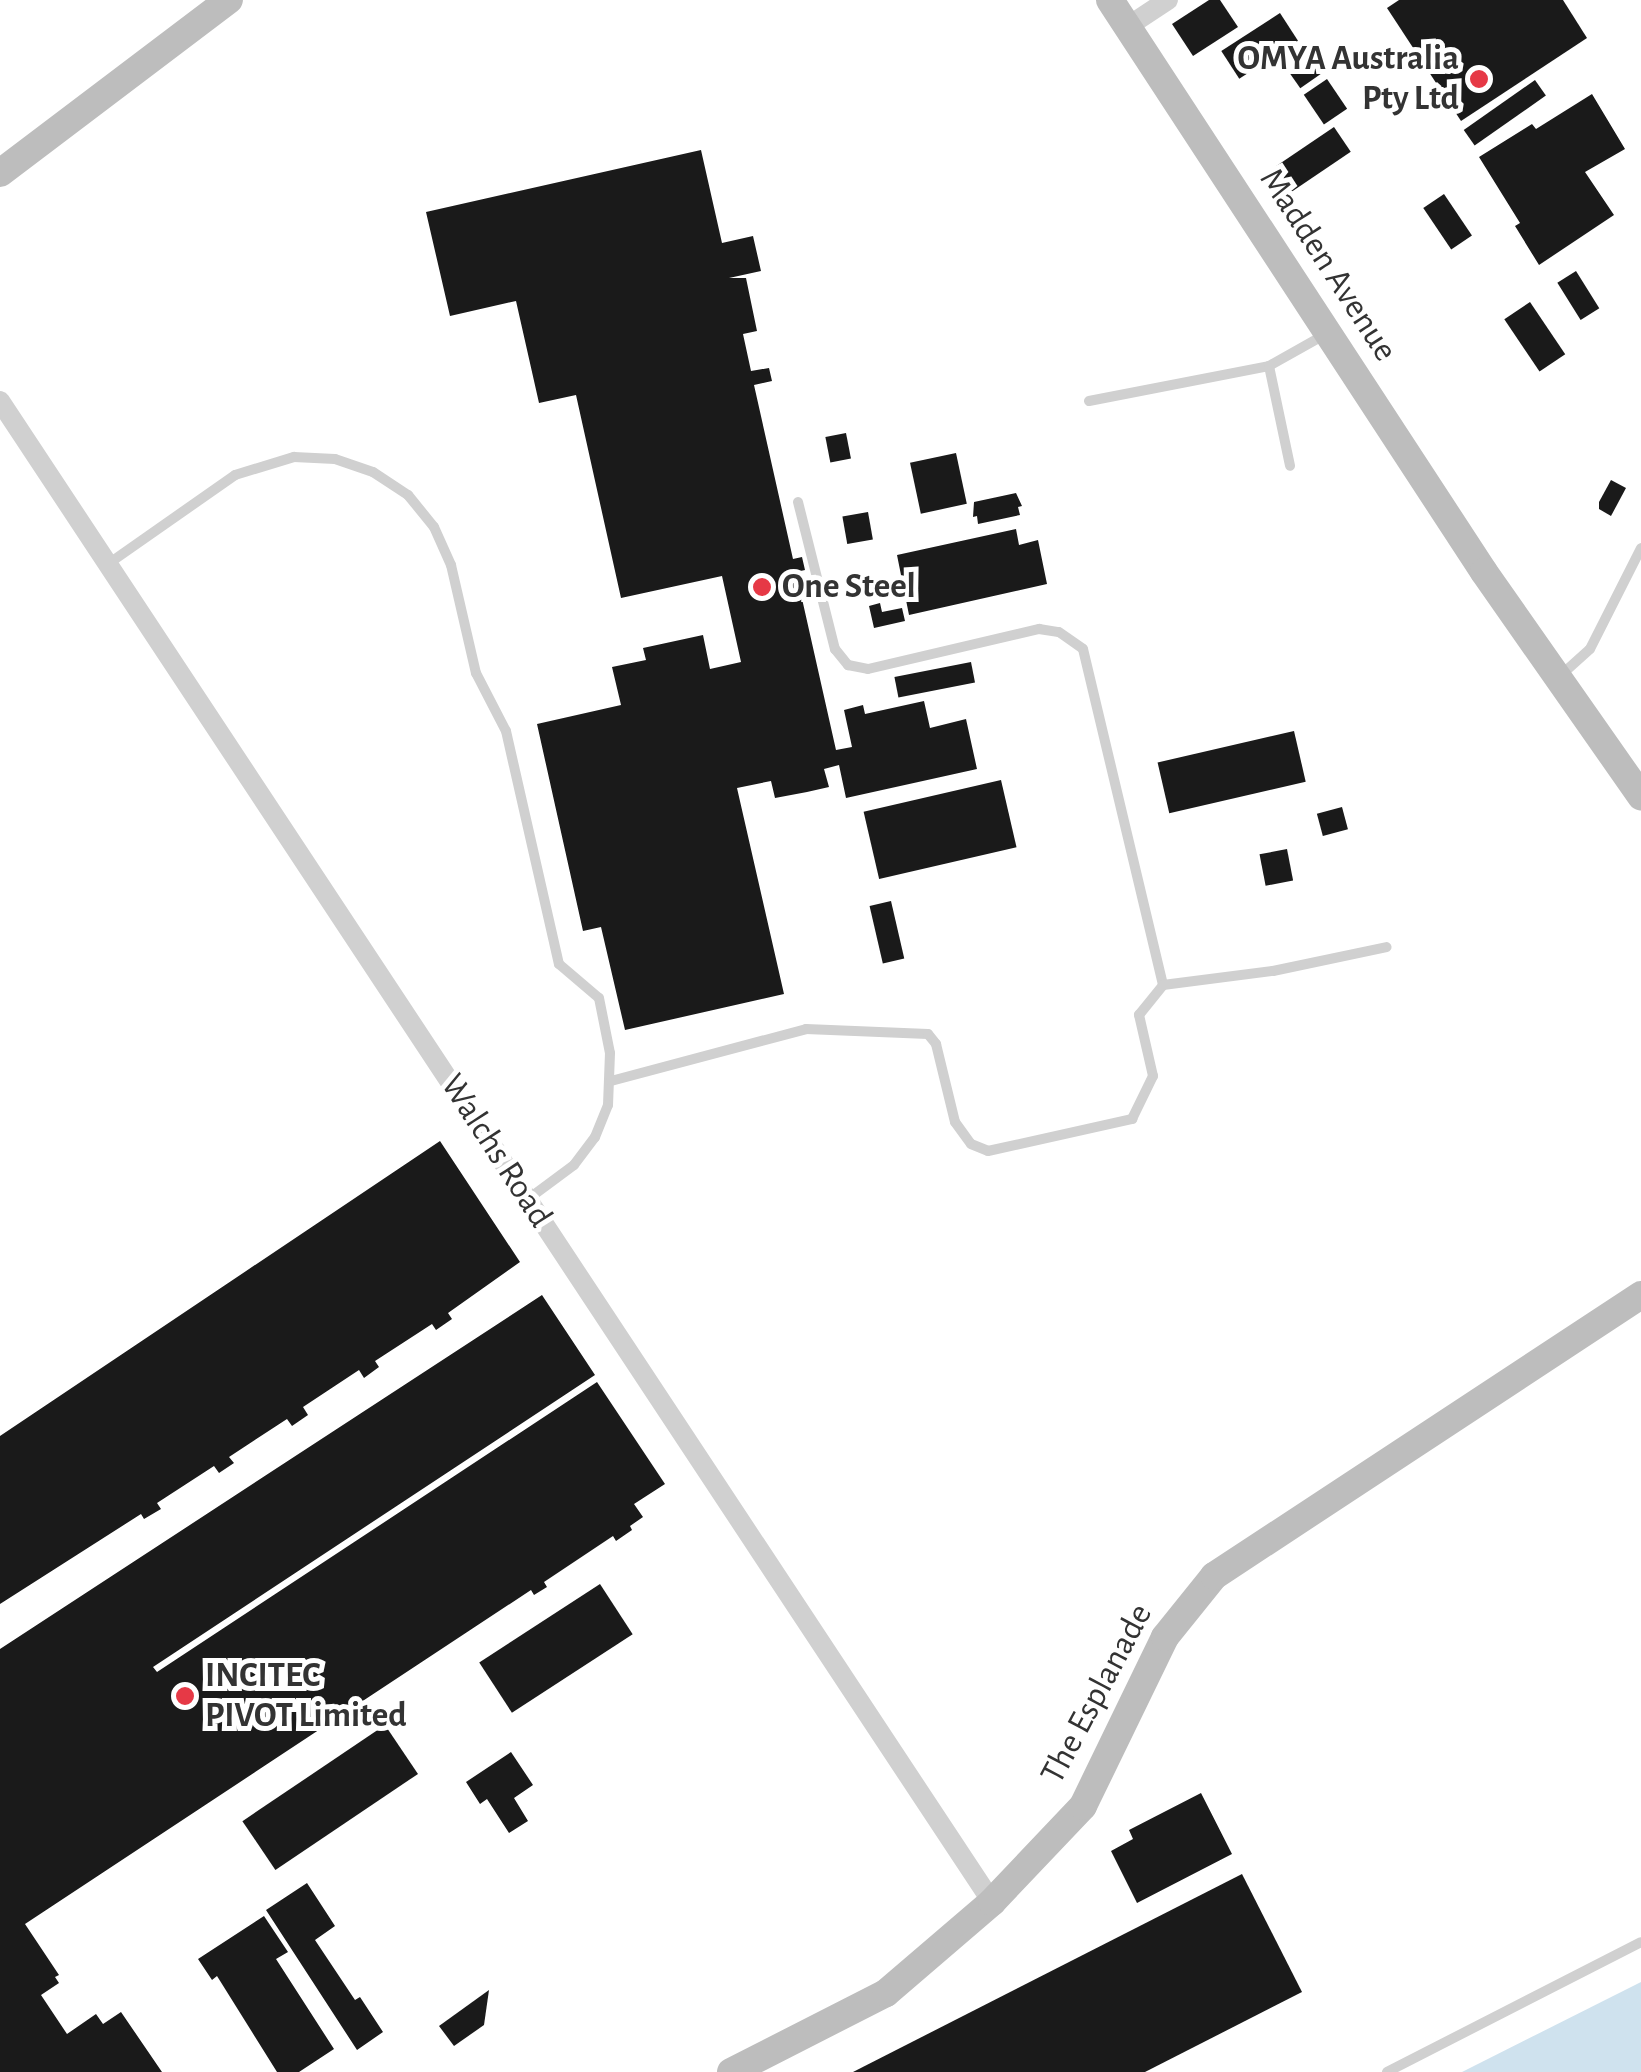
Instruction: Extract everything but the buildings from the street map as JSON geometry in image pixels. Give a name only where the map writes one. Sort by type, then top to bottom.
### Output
[{"type":"street","points":[[0,173],[229,0]]},
{"type":"street","name":"Madden Avenue","points":[[1110,0],[1484,572],[1558,677]]},
{"type":"street","points":[[1127,26],[1168,0]]},
{"type":"street","name":"Walchs Road","points":[[0,401],[992,1902]]},
{"type":"street","points":[[1558,677],[1641,796]]},
{"type":"street","name":"The Esplanade","points":[[731,2072],[886,1993],[992,1902],[1083,1806],[1165,1637],[1214,1576],[1641,1296]]},
{"type":"lane","points":[[1089,400],[1269,366],[1328,333]]},
{"type":"lane","points":[[1269,366],[1290,466]]},
{"type":"lane","points":[[108,564],[235,475],[274,460],[314,456],[354,464],[408,496],[434,527],[450,565],[476,673],[506,732],[559,964],[599,998],[611,1081],[602,1122],[585,1152],[560,1177],[528,1199]]},
{"type":"lane","points":[[798,502],[835,649],[848,665],[868,669],[1039,629],[1068,636],[1082,649],[1164,985]]},
{"type":"lane","points":[[1558,677],[1590,649],[1641,548]]},
{"type":"lane","points":[[611,1081],[806,1029],[928,1034],[936,1044],[955,1122],[972,1144],[988,1152],[1132,1119],[1153,1076],[1140,1016],[1164,985],[1273,971],[1386,946]]},
{"type":"lane","points":[[1386,2072],[1641,1942]]},
{"type":"water","points":[[1641,1982],[1641,2072],[1462,2072]]},
{"type":"place","name":"OMYA Australia Pty Ltd","points":[[1479,79]]},
{"type":"place","name":"One Steel","points":[[762,587]]},
{"type":"place","name":"INCITEC PIVOT Limited","points":[[185,1696]]}]
